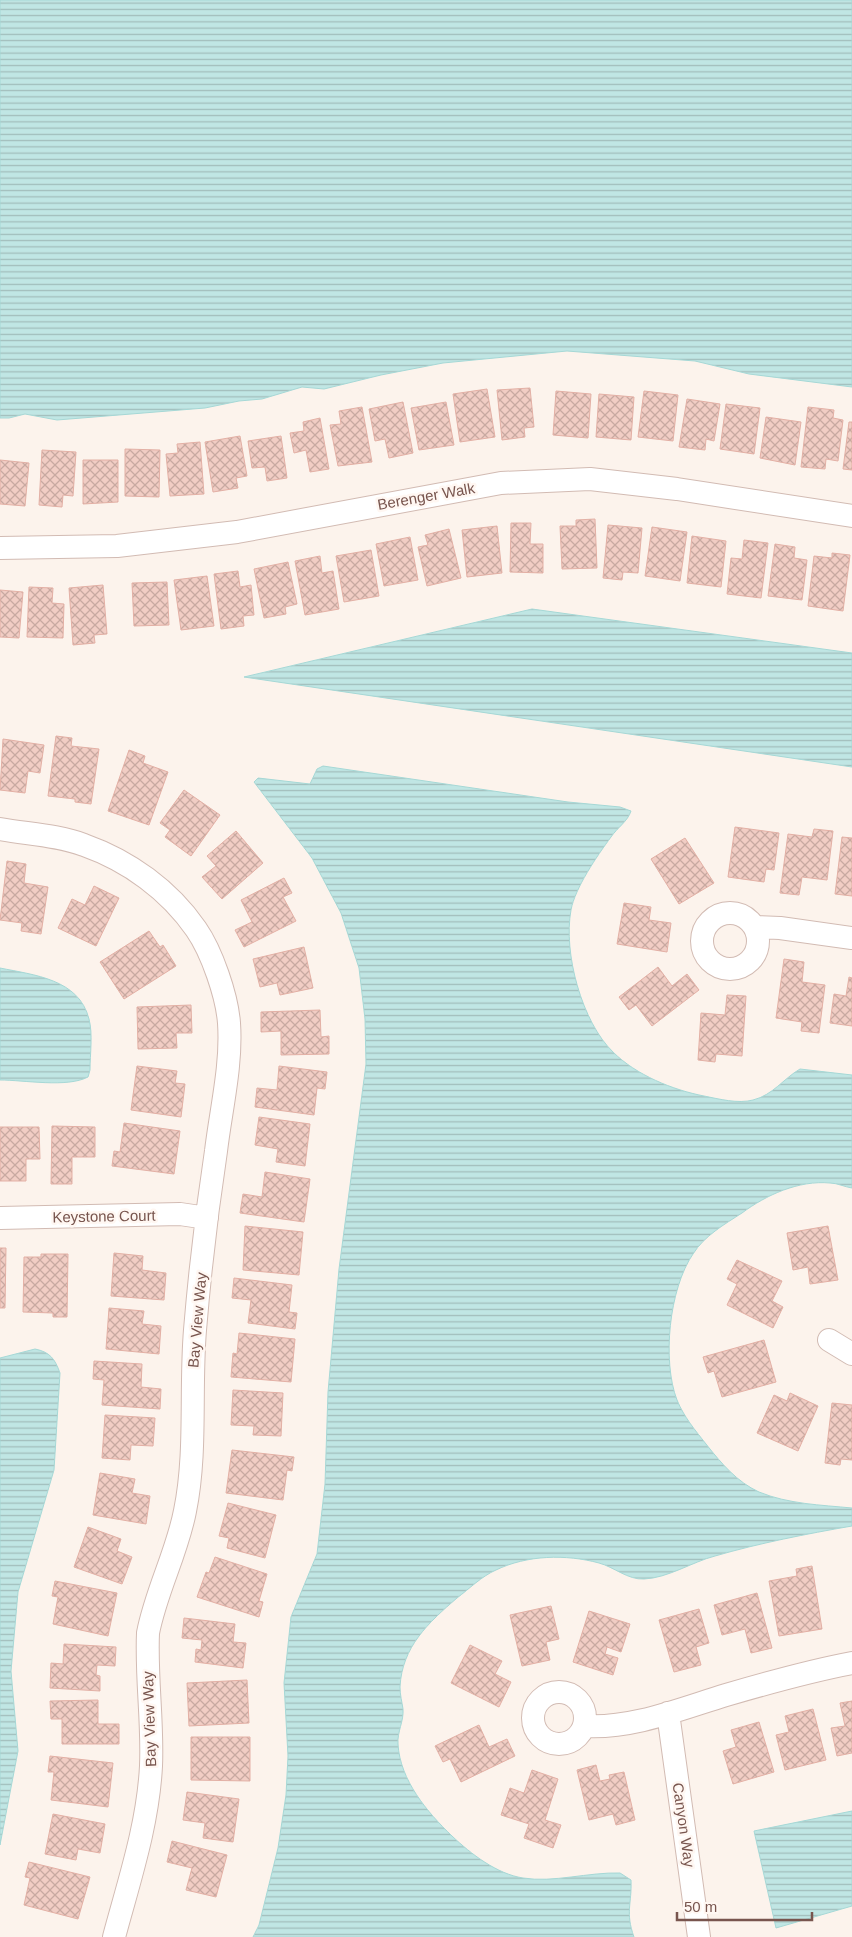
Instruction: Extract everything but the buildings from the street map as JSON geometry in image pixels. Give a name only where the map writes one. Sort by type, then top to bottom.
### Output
[{"type":"street","name":"Berenger Walk","points":[[0,548],[117,546],[238,532],[501,482],[590,479],[677,489],[852,516]]},
{"type":"street","name":"Bay View Way","points":[[0,830],[83,844],[134,868],[162,889],[198,931],[211,959],[229,1021],[229,1046],[195,1330],[191,1447],[185,1510],[152,1614],[148,1634],[151,1765],[148,1799],[143,1826],[114,1937]]},
{"type":"street","points":[[755,927],[780,928],[852,938]]},
{"type":"street","name":"Keystone Court","points":[[0,1218],[180,1214],[207,1218]]},
{"type":"street","points":[[829,1340],[852,1354]]},
{"type":"street","points":[[584,1726],[604,1728],[668,1713],[776,1680],[852,1663]]},
{"type":"street","name":"Canyon Way","points":[[668,1713],[699,1937]]},
{"type":"water","points":[[0,0],[852,0],[852,387],[749,374],[695,361],[567,351],[443,363],[381,375],[324,389],[302,387],[262,399],[239,401],[205,408],[57,420],[25,414],[0,418]]},
{"type":"water","points":[[532,609],[852,653],[852,767],[244,677]]},
{"type":"water","points":[[323,766],[568,802],[620,807],[631,811],[587,872],[573,901],[571,910],[569,927],[570,946],[577,986],[592,1023],[602,1039],[613,1052],[633,1068],[668,1086],[728,1101],[747,1101],[760,1098],[800,1069],[852,1075],[852,1188],[833,1183],[818,1183],[795,1186],[783,1190],[751,1206],[709,1236],[693,1254],[678,1286],[673,1305],[669,1346],[672,1384],[677,1400],[686,1418],[730,1471],[751,1488],[770,1496],[805,1503],[852,1508],[852,1526],[749,1547],[706,1559],[653,1578],[638,1579],[599,1563],[573,1558],[534,1559],[508,1565],[481,1579],[436,1617],[411,1648],[402,1673],[400,1687],[403,1713],[398,1740],[400,1757],[409,1783],[433,1817],[467,1850],[494,1868],[513,1876],[546,1879],[620,1873],[631,1880],[629,1914],[634,1937],[253,1937],[259,1925],[278,1848],[286,1795],[288,1756],[284,1683],[291,1617],[317,1554],[325,1484],[328,1392],[339,1269],[366,1064],[365,1019],[359,968],[341,913],[312,858],[254,782],[258,778],[310,784],[317,769]]},
{"type":"water","points":[[0,968],[54,981],[76,995],[84,1006],[90,1025],[90,1070],[88,1077],[57,1083],[0,1080]]},
{"type":"water","points":[[35,1349],[45,1352],[51,1357],[60,1373],[54,1470],[18,1592],[11,1671],[18,1751],[0,1845],[0,1358]]},
{"type":"water","points":[[852,1811],[852,1906],[776,1928],[754,1831]]}]
